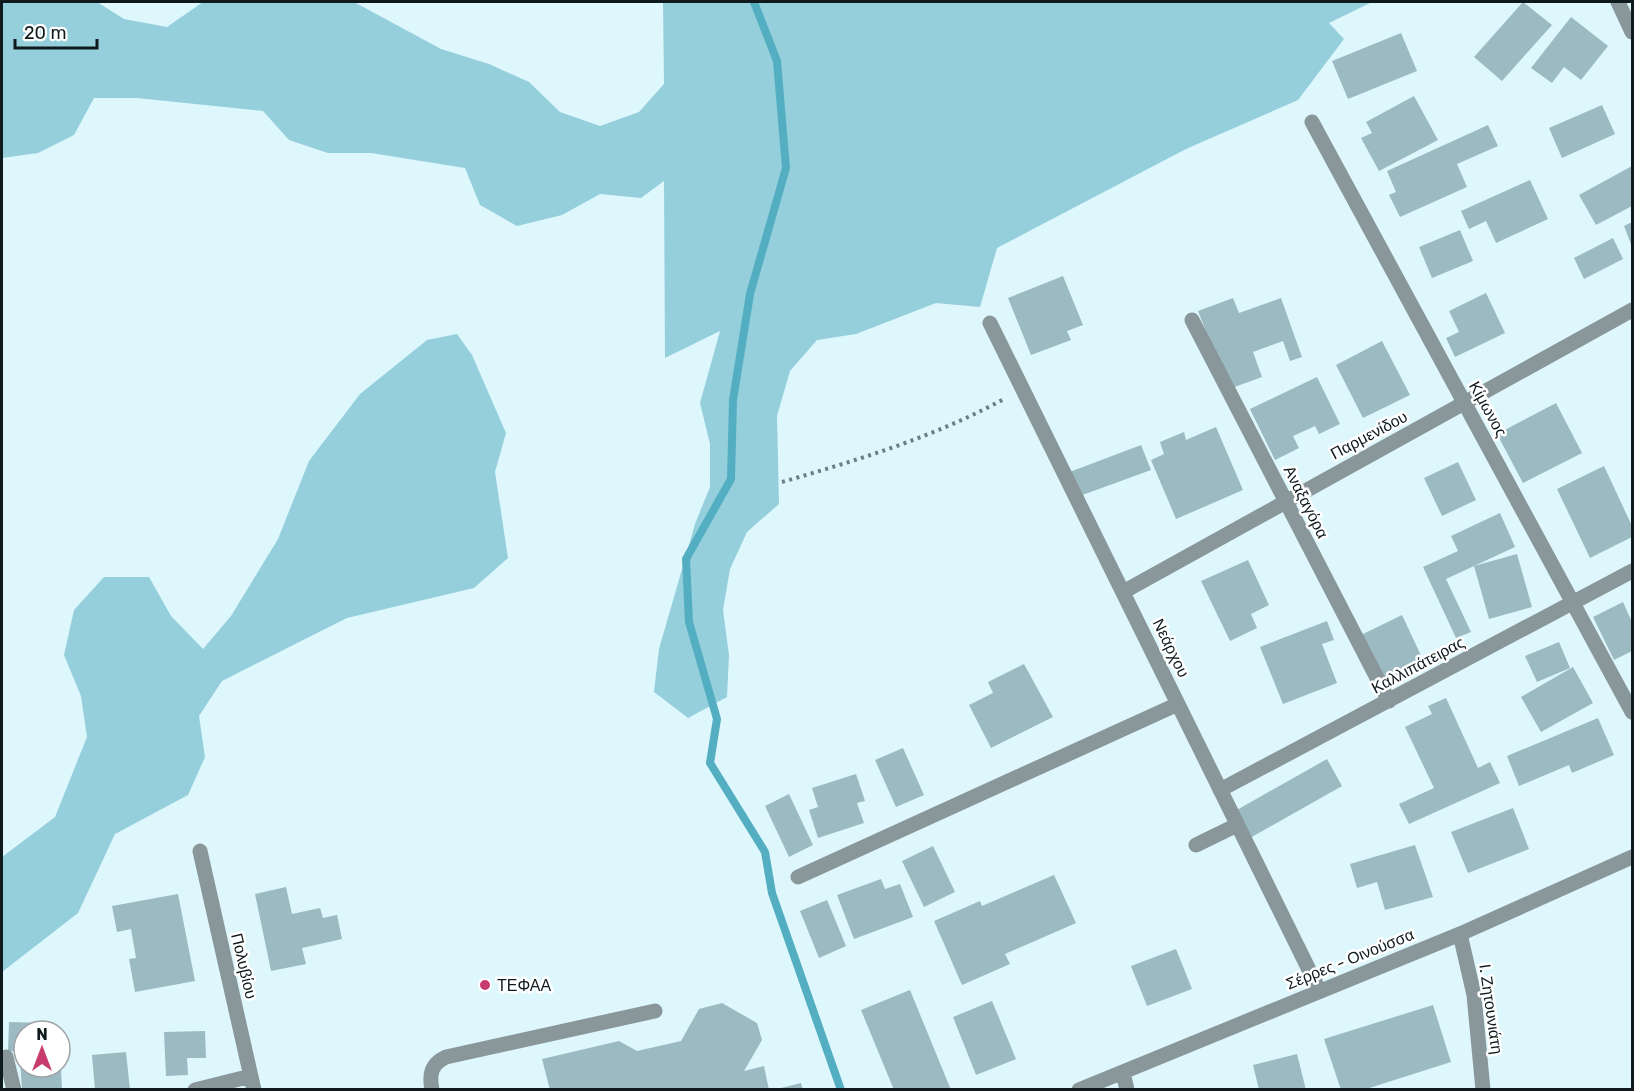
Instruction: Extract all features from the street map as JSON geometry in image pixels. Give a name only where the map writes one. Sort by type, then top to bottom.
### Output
[{"type":"street","points":[[1618,2],[1632,32]]},
{"type":"street","name":"Κίμωνος","points":[[1312,123],[1632,712]]},
{"type":"street","name":"Παρμενίδου","points":[[1123,592],[1285,500],[1632,310]]},
{"type":"street","name":"Αναξαγόρα","points":[[1192,320],[1389,701]]},
{"type":"street","name":"Νεάρχου","points":[[990,323],[1318,990]]},
{"type":"street","name":"Καλλιπάτειρας","points":[[1220,790],[1632,571]]},
{"type":"street","points":[[798,877],[1178,704]]},
{"type":"street","points":[[1196,845],[1237,825]]},
{"type":"street","name":"Πολυβίου","points":[[200,851],[252,1083]]},
{"type":"street","name":"Σέρρες - Οινούσσα","points":[[1079,1089],[1318,990],[1461,934],[1632,857]]},
{"type":"street","name":"Ι. Ζητουνιάτη","points":[[1461,934],[1474,995],[1483,1089]]},
{"type":"street","points":[[432,1089],[430,1074],[433,1066],[446,1057],[656,1011]]},
{"type":"street","points":[[6,1057],[14,1089]]},
{"type":"street","points":[[1122,1072],[1127,1089]]},
{"type":"street","points":[[195,1089],[252,1083]]},
{"type":"path","points":[[782,482],[863,458],[970,418],[1023,389]]},
{"type":"shaded area","points":[[2,2],[97,2],[124,19],[167,27],[203,2],[354,2],[441,49],[489,64],[529,82],[560,112],[600,126],[639,112],[664,84],[663,2],[1372,2],[1329,23],[1344,39],[1298,100],[1186,149],[997,248],[980,307],[936,303],[856,334],[817,340],[790,371],[777,416],[779,504],[747,532],[730,569],[723,610],[729,655],[727,697],[688,718],[654,692],[659,649],[695,524],[710,487],[710,444],[700,403],[720,331],[665,358],[664,181],[641,198],[600,194],[562,215],[517,226],[480,205],[465,168],[371,153],[328,153],[289,140],[263,111],[137,98],[94,98],[74,135],[38,153],[2,158]]},
{"type":"shaded area","points":[[457,334],[472,355],[506,433],[495,472],[508,558],[474,588],[347,618],[222,681],[199,716],[205,757],[188,795],[115,834],[78,913],[2,972],[2,857],[55,817],[87,737],[81,696],[64,655],[74,610],[104,577],[149,577],[171,616],[203,649],[231,616],[278,539],[309,461],[360,394],[427,340]]},
{"type":"building","points":[[1523,2],[1552,25],[1502,81],[1474,57]]},
{"type":"building","points":[[1571,17],[1608,46],[1581,80],[1564,67],[1552,83],[1531,68]]},
{"type":"building","points":[[1401,33],[1417,71],[1348,99],[1332,61]]},
{"type":"building","points":[[1414,96],[1438,140],[1379,171],[1361,138],[1372,133],[1366,122]]},
{"type":"building","points":[[1602,105],[1615,134],[1562,158],[1549,128]]},
{"type":"building","points":[[1488,125],[1498,146],[1457,164],[1467,187],[1400,217],[1389,195],[1396,192],[1387,171]]},
{"type":"building","points":[[1632,166],[1632,206],[1596,225],[1579,195]]},
{"type":"building","points":[[1530,180],[1548,219],[1496,243],[1486,221],[1469,229],[1461,211]]},
{"type":"building","points":[[1632,222],[1632,247],[1624,226]]},
{"type":"building","points":[[1460,230],[1473,261],[1432,278],[1419,247]]},
{"type":"building","points":[[1613,238],[1623,259],[1584,279],[1574,258]]},
{"type":"building","points":[[1063,276],[1083,325],[1067,331],[1071,340],[1031,355],[1008,298]]},
{"type":"building","points":[[1486,293],[1505,333],[1455,357],[1446,338],[1459,332],[1449,311]]},
{"type":"building","points":[[1233,298],[1239,313],[1281,298],[1302,357],[1290,361],[1283,341],[1253,352],[1262,377],[1229,389],[1198,311]]},
{"type":"building","points":[[1382,341],[1410,395],[1363,418],[1336,365]]},
{"type":"building","points":[[1317,377],[1340,424],[1319,434],[1315,426],[1293,436],[1299,448],[1275,460],[1250,409]]},
{"type":"building","points":[[1556,403],[1582,453],[1523,483],[1497,434]]},
{"type":"building","points":[[1216,427],[1243,490],[1176,519],[1151,460],[1164,454],[1160,442],[1184,432],[1186,440]]},
{"type":"building","points":[[1141,445],[1151,470],[1077,497],[1067,473]]},
{"type":"building","points":[[1458,462],[1476,500],[1442,516],[1424,478]]},
{"type":"building","points":[[1604,466],[1632,526],[1632,537],[1590,558],[1557,489]]},
{"type":"building","points":[[1500,513],[1515,547],[1446,579],[1471,632],[1456,638],[1423,567],[1458,551],[1451,536]]},
{"type":"building","points":[[1517,554],[1532,607],[1489,619],[1474,566]]},
{"type":"building","points":[[1248,560],[1269,605],[1251,614],[1257,628],[1230,641],[1201,581]]},
{"type":"building","points":[[1623,602],[1632,622],[1632,651],[1614,660],[1593,617]]},
{"type":"building","points":[[1402,615],[1425,664],[1385,684],[1361,635]]},
{"type":"building","points":[[1327,621],[1334,640],[1322,644],[1337,683],[1283,704],[1260,647]]},
{"type":"building","points":[[1559,642],[1570,668],[1537,682],[1525,656]]},
{"type":"building","points":[[1024,664],[1053,717],[991,748],[969,705],[993,693],[988,682]]},
{"type":"building","points":[[1573,667],[1593,703],[1541,732],[1521,697]]},
{"type":"building","points":[[1446,698],[1478,768],[1490,762],[1500,783],[1409,824],[1399,804],[1434,788],[1405,727],[1432,714],[1428,706]]},
{"type":"building","points":[[1598,718],[1614,755],[1572,773],[1569,765],[1519,786],[1507,756]]},
{"type":"building","points":[[903,748],[924,795],[896,807],[875,760]]},
{"type":"building","points":[[1327,759],[1342,786],[1250,838],[1235,811]]},
{"type":"building","points":[[856,774],[865,801],[857,803],[864,823],[818,838],[809,810],[818,807],[812,788]]},
{"type":"building","points":[[789,794],[813,845],[789,857],[765,806]]},
{"type":"building","points":[[1513,808],[1529,849],[1468,873],[1451,832]]},
{"type":"building","points":[[1415,845],[1433,897],[1385,910],[1377,882],[1357,888],[1350,864]]},
{"type":"building","points":[[933,846],[955,892],[924,907],[902,861]]},
{"type":"building","points":[[1054,875],[1076,923],[1005,954],[1010,964],[962,985],[934,921],[980,901],[982,906]]},
{"type":"building","points":[[881,879],[885,889],[900,884],[913,917],[854,939],[837,895]]},
{"type":"building","points":[[286,887],[292,914],[320,908],[323,918],[337,915],[342,939],[302,948],[306,964],[271,971],[255,894]]},
{"type":"building","points":[[178,894],[195,981],[135,992],[129,959],[136,958],[131,929],[117,932],[112,906]]},
{"type":"building","points":[[827,900],[846,946],[819,958],[800,911]]},
{"type":"building","points":[[1176,949],[1192,989],[1147,1006],[1131,966]]},
{"type":"building","points":[[910,990],[951,1090],[894,1090],[861,1010]]},
{"type":"building","points":[[992,1001],[1016,1059],[976,1075],[953,1017]]},
{"type":"building","points":[[722,1003],[757,1023],[762,1040],[744,1071],[764,1066],[769,1090],[550,1090],[542,1059],[619,1041],[637,1051],[681,1041],[699,1009]]},
{"type":"building","points":[[1433,1005],[1451,1062],[1363,1090],[1341,1090],[1324,1039]]},
{"type":"building","points":[[9,1022],[12,1022],[12,1051],[8,1051]]},
{"type":"building","points":[[205,1031],[206,1058],[187,1058],[188,1075],[166,1076],[164,1032]]},
{"type":"building","points":[[126,1052],[130,1090],[95,1090],[92,1055]]},
{"type":"building","points":[[1297,1054],[1306,1090],[1259,1090],[1253,1065]]},
{"type":"building","points":[[21,1079],[62,1079],[62,1090],[22,1090]]},
{"type":"building","points":[[801,1083],[803,1090],[777,1090],[777,1089]]},
{"type":"waterway","points":[[754,2],[777,61],[786,168],[750,294],[733,400],[731,479],[686,559],[689,622],[717,719],[710,763],[765,852],[772,893],[841,1090]]},
{"type":"place","name":"ΤΕΦΑΑ","points":[[485,985]]}]
